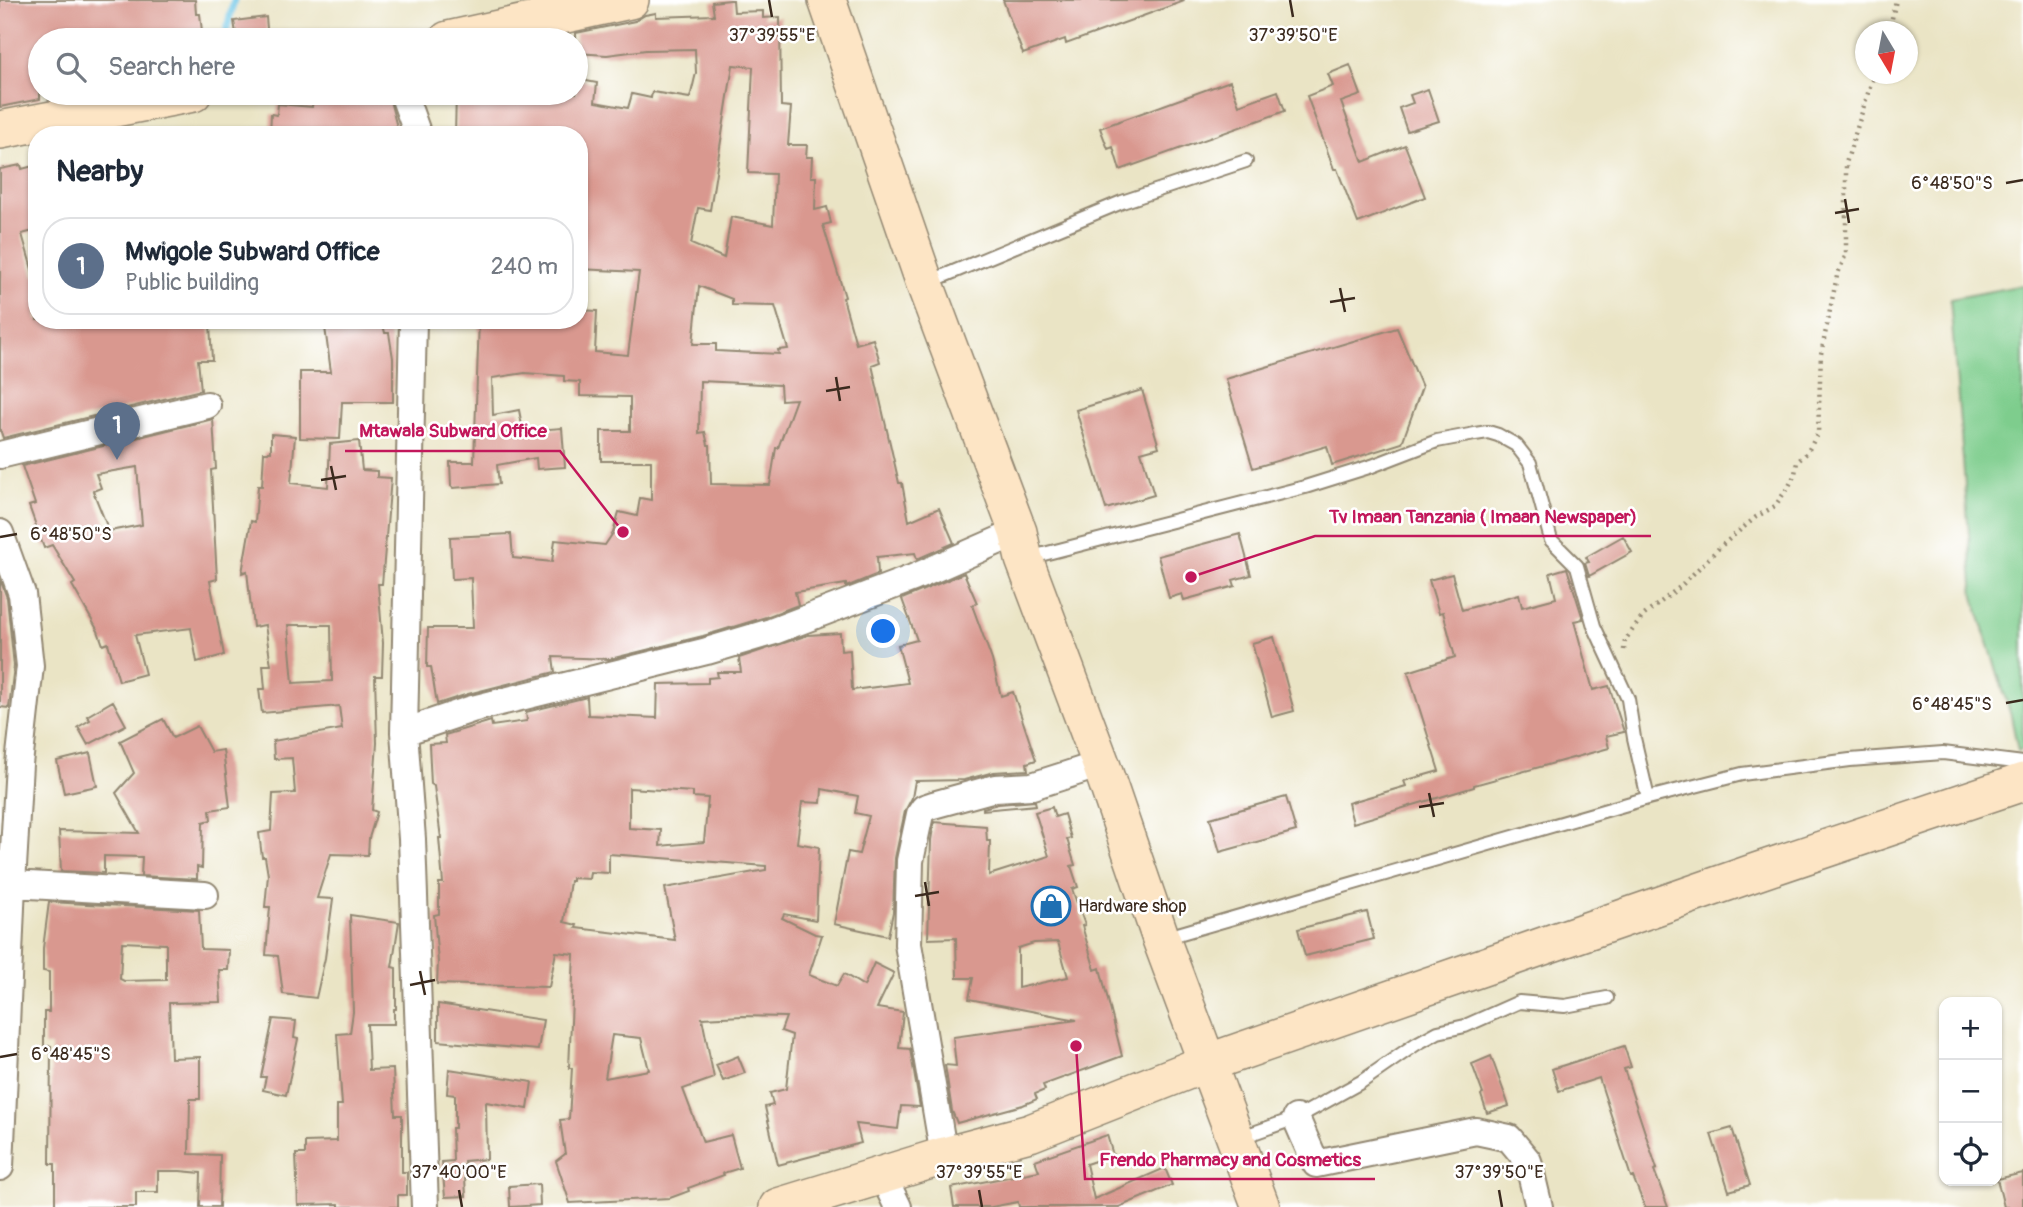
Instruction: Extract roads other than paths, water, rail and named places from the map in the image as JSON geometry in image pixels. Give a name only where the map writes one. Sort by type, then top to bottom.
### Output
[{"type":"street","points":[[503,28],[630,0]]},
{"type":"street","points":[[827,0],[925,284],[1101,764],[1161,939],[1261,1207]]},
{"type":"street","points":[[0,130],[130,105]]},
{"type":"street","points":[[408,105],[415,126]]},
{"type":"street","points":[[413,329],[404,732],[412,839],[425,1207]]},
{"type":"street","points":[[0,454],[207,405]]},
{"type":"street","points":[[0,533],[22,594],[29,641],[29,687],[10,765],[12,884],[1,1074],[0,1167]]},
{"type":"street","points":[[404,732],[472,709],[707,651],[771,632],[913,578],[1021,545]]},
{"type":"street","points":[[944,1156],[908,944],[910,861],[920,814],[924,808],[933,804],[996,788],[1032,786],[1101,764]]},
{"type":"street","points":[[778,1207],[890,1191],[944,1156],[1030,1133],[1207,1063],[2023,782]]},
{"type":"street","points":[[12,884],[205,895]]},
{"type":"street","points":[[1296,1118],[1316,1164],[1476,1131],[1509,1138],[1528,1161],[1539,1207]]},
{"type":"lane","points":[[925,284],[1122,202],[1246,161]]},
{"type":"lane","points":[[1021,545],[1305,487],[1460,435],[1488,432],[1508,439],[1530,463],[1551,540],[1577,566],[1594,626],[1628,699],[1648,798]]},
{"type":"lane","points":[[1161,939],[1648,798],[1742,774],[1788,766],[1892,755],[1943,753],[2023,763]]},
{"type":"lane","points":[[1236,1139],[1296,1118],[1360,1082],[1438,1032],[1465,1026],[1519,1003],[1565,1006],[1607,998]]},
{"type":"waterway","points":[[227,28],[234,0]]},
{"type":"place","name":"Mwigole Subward Office","points":[[117,460]]},
{"type":"place","name":"Mtawala Subward Office","points":[[623,532]]},
{"type":"place","name":"Tv Imaan Tanzania ( Imaan Newspaper)","points":[[1191,577]]},
{"type":"place","name":"Hardware shop","points":[[1051,906]]},
{"type":"place","name":"Frendo Pharmacy and Cosmetics","points":[[1076,1046]]}]
